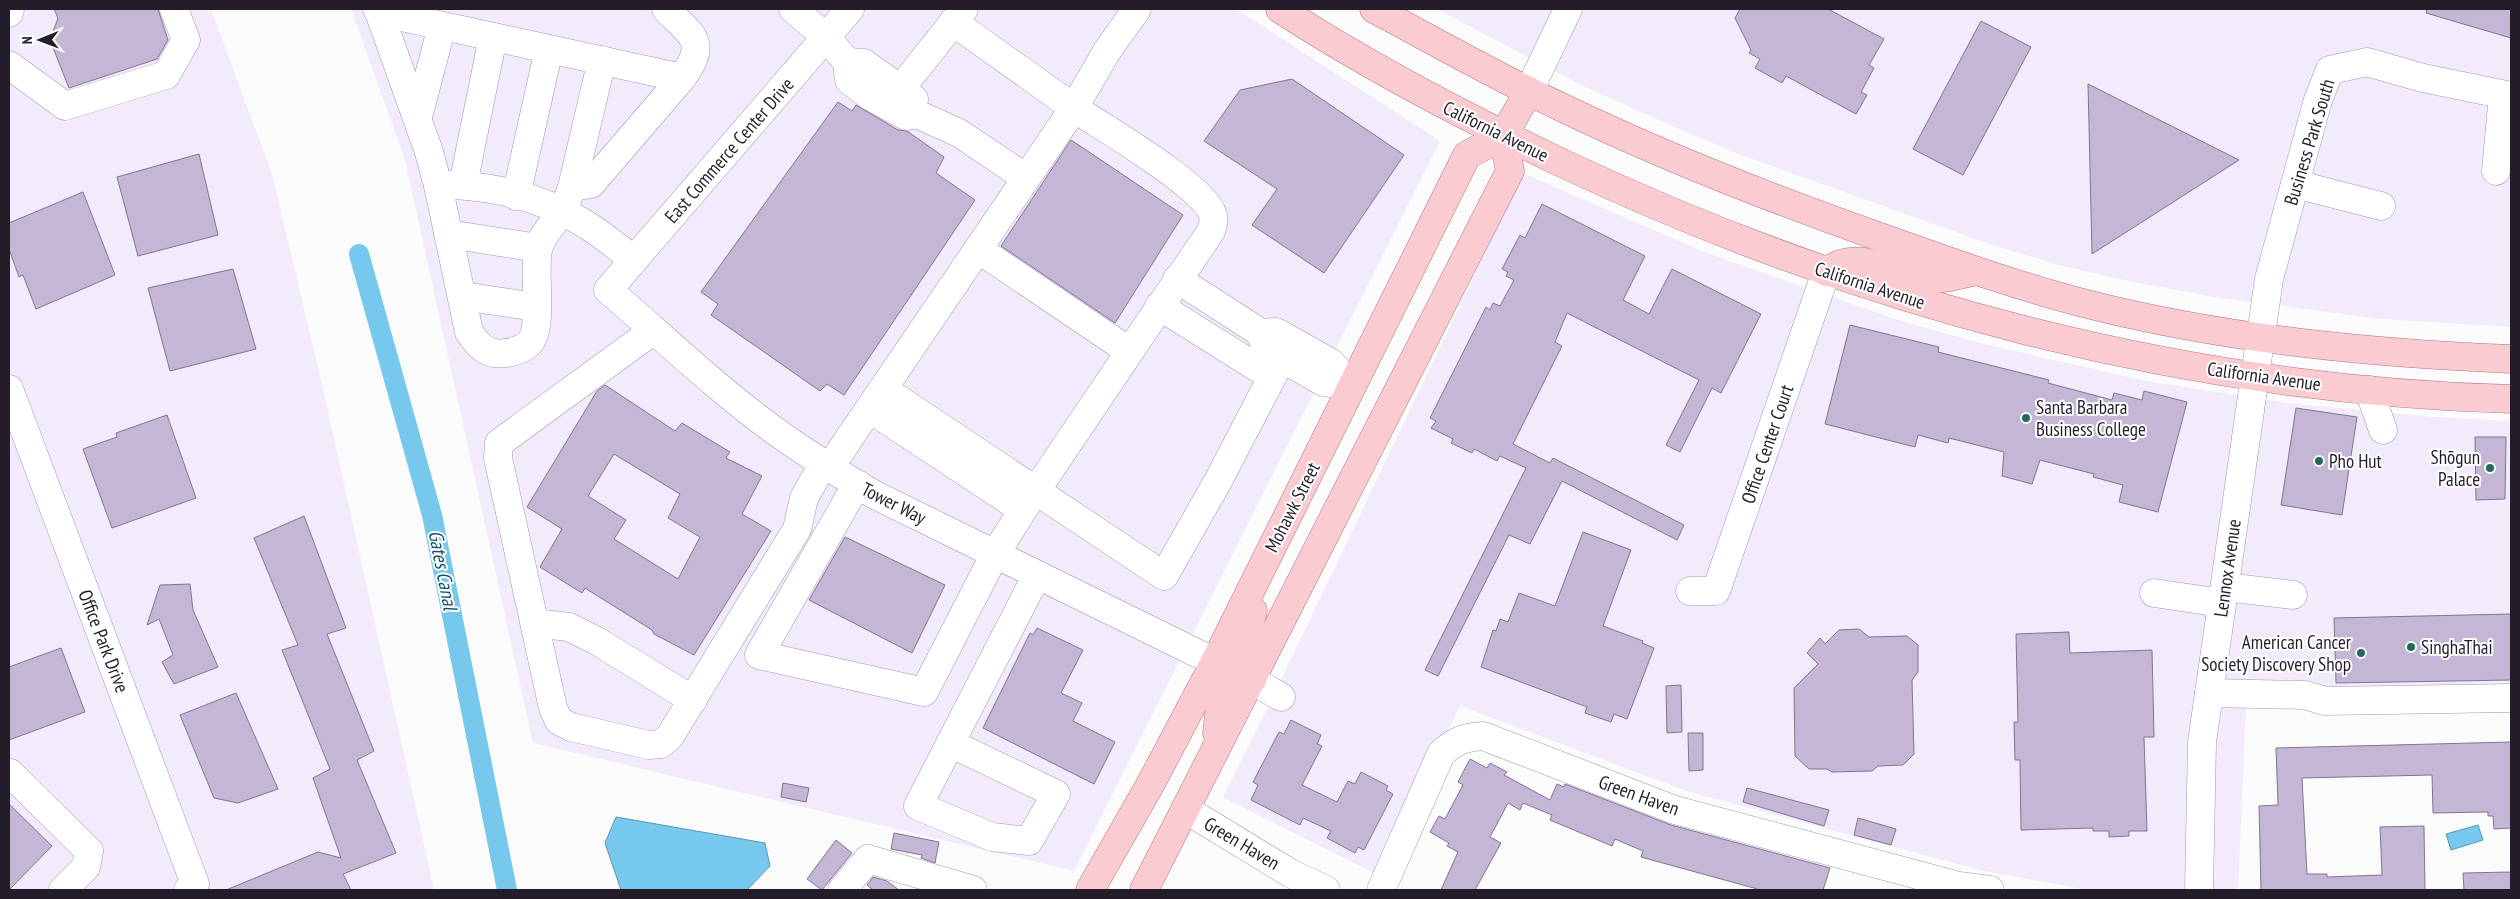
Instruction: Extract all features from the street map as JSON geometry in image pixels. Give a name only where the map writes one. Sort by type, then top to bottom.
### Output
[{"type":"main road","name":"California Avenue","points":[[1280,9],[1393,78],[1503,136],[1625,193],[1749,244],[1826,272],[1962,314],[2097,348],[2255,377],[2369,390],[2511,399]]},
{"type":"main road","name":"California Avenue","points":[[1374,9],[1529,91],[1622,135],[1760,194],[1976,271],[2089,304],[2179,323],[2260,337],[2368,350],[2511,359]]},
{"type":"main road","points":[[1144,890],[1510,171],[1503,136],[1529,91]]},
{"type":"main road","name":"Mohawk Street","points":[[1090,890],[1137,810],[1215,662],[1467,155],[1503,136]]},
{"type":"main road","points":[[1826,272],[1834,266],[1857,261],[1931,279],[1948,278],[1976,271]]},
{"type":"main road","points":[[1252,680],[1243,665],[1243,654],[1264,563]]},
{"type":"main road","points":[[1215,662],[1223,679],[1223,694],[1215,752]]},
{"type":"street","points":[[9,13],[10,9]]},
{"type":"street","points":[[9,65],[65,106],[166,75],[186,40],[174,9]]},
{"type":"street","points":[[451,185],[516,196],[567,199],[591,184],[694,62],[697,49],[695,39],[666,9]]},
{"type":"street","points":[[793,9],[826,37],[847,62],[849,80],[870,96],[906,116],[917,114],[959,133],[1026,178]]},
{"type":"street","name":"East Commerce Center Drive","points":[[608,290],[850,9]]},
{"type":"street","points":[[654,330],[499,443],[498,458],[553,708],[559,721],[571,727],[648,745],[661,744],[670,736],[797,529],[804,498],[876,399],[1074,108],[1107,51],[1137,9]]},
{"type":"street","points":[[1529,91],[1568,9]]},
{"type":"street","points":[[378,10],[442,26],[682,78]]},
{"type":"street","points":[[378,10],[418,117],[451,185]]},
{"type":"street","points":[[857,484],[758,655],[924,692],[996,554],[1029,500],[1214,225],[1212,212],[1202,198],[1182,180],[1074,108],[959,15],[901,88]]},
{"type":"street","points":[[418,117],[442,26]]},
{"type":"street","points":[[493,37],[451,185],[448,234],[469,332],[480,347],[498,354],[516,352],[530,343],[536,325],[535,272],[538,248],[567,199],[602,60]]},
{"type":"street","points":[[516,196],[549,49]]},
{"type":"street","points":[[847,62],[864,63],[901,88],[916,101],[917,114]]},
{"type":"street","name":"Business Park South","points":[[2260,337],[2269,279],[2318,100],[2330,70],[2367,62],[2423,78],[2507,95]]},
{"type":"street","points":[[2496,171],[2507,95]]},
{"type":"street","points":[[2295,184],[2381,206]]},
{"type":"street","points":[[567,199],[592,228],[634,260]]},
{"type":"street","points":[[448,234],[538,248]]},
{"type":"street","points":[[978,249],[1129,351]]},
{"type":"street","name":"Office Center Court","points":[[1690,591],[1716,591],[1826,272]]},
{"type":"street","points":[[1177,279],[1262,333],[1276,332],[1330,363],[1352,386]]},
{"type":"street","name":"Tower Way","points":[[608,290],[767,425],[826,466],[857,484],[1215,662]]},
{"type":"street","points":[[462,296],[536,306]]},
{"type":"street","points":[[1159,306],[1277,368],[1323,382],[1352,386]]},
{"type":"street","points":[[1262,333],[1266,349],[1277,368]]},
{"type":"street","name":"Lennox Avenue","points":[[2199,890],[2202,742],[2260,337]]},
{"type":"street","points":[[876,399],[1029,500],[1164,576],[1277,368]]},
{"type":"street","name":"Office Park Drive","points":[[9,390],[195,884],[188,890]]},
{"type":"street","points":[[2369,390],[2383,430]]},
{"type":"street","points":[[950,744],[1056,794],[1030,841],[992,837],[918,806],[1037,574]]},
{"type":"street","points":[[2154,593],[2293,595]]},
{"type":"street","points":[[534,623],[568,627],[693,700]]},
{"type":"street","points":[[1252,680],[1281,697]]},
{"type":"street","points":[[2209,693],[2305,695],[2325,701],[2511,698]]},
{"type":"street","name":"Green Haven","points":[[1382,890],[1441,754],[1451,744],[1466,737],[1483,736],[1675,810],[1959,886],[1990,890]]},
{"type":"street","points":[[10,773],[89,851],[86,866],[63,890]]},
{"type":"street","name":"Green Haven","points":[[1185,809],[1285,881],[1326,890]]},
{"type":"street","points":[[842,890],[868,859],[973,890]]},
{"type":"shaded area","points":[[9,9],[211,9],[272,174],[321,380],[434,890],[9,890]]},
{"type":"shaded area","points":[[351,9],[1236,9],[1440,141],[1074,871],[533,743],[405,160]]},
{"type":"shaded area","points":[[1437,9],[2511,9],[2511,327],[2382,319],[2214,297],[2124,280],[2059,265],[1995,246],[1738,154],[1577,83]]},
{"type":"shaded area","points":[[1523,173],[1704,252],[1898,320],[1980,343],[2146,381],[2287,403],[2434,417],[2511,421],[2511,705],[2246,708],[2238,890],[2087,890],[1980,870],[1686,791],[1460,706],[1376,874],[1223,797],[1274,695]]},
{"type":"water","points":[[616,817],[765,843],[770,866],[747,890],[621,890],[605,843]]},
{"type":"water","points":[[2478,825],[2483,840],[2451,850],[2446,834]]},
{"type":"building","points":[[54,9],[158,9],[168,40],[157,59],[69,88],[50,40],[58,18]]},
{"type":"building","points":[[1740,9],[1828,9],[1884,39],[1869,65],[1874,68],[1861,92],[1867,95],[1856,114],[1786,76],[1782,83],[1755,68],[1760,59],[1749,53],[1751,50],[1735,18]]},
{"type":"building","points":[[2427,9],[2511,9],[2511,38],[2426,13]]},
{"type":"building","points":[[1981,21],[2031,47],[1963,175],[1913,149]]},
{"type":"building","points":[[1292,79],[1404,155],[1324,273],[1252,225],[1277,189],[1204,141],[1240,90]]},
{"type":"building","points":[[2088,84],[2239,160],[2092,254]]},
{"type":"building","points":[[838,102],[852,111],[856,105],[898,130],[907,131],[944,157],[936,173],[975,200],[844,395],[827,384],[820,391],[711,315],[718,304],[701,292]]},
{"type":"building","points":[[1071,140],[1183,215],[1115,323],[1001,246]]},
{"type":"building","points":[[199,154],[218,235],[138,256],[117,177]]},
{"type":"building","points":[[83,192],[115,275],[36,309],[23,275],[19,277],[9,249],[9,223]]},
{"type":"building","points":[[1542,204],[1645,256],[1623,300],[1649,314],[1672,269],[1761,314],[1721,393],[1712,388],[1680,452],[1666,445],[1699,380],[1567,313],[1555,342],[1562,346],[1513,444],[1550,463],[1553,458],[1684,525],[1677,540],[1562,481],[1530,544],[1509,535],[1438,676],[1425,670],[1526,468],[1500,456],[1497,461],[1474,449],[1472,453],[1451,443],[1453,439],[1431,428],[1436,421],[1430,418],[1486,307],[1490,310],[1493,303],[1500,306],[1514,280],[1506,276],[1508,272],[1502,269],[1520,235],[1525,238]]},
{"type":"building","points":[[233,269],[256,349],[170,371],[148,288]]},
{"type":"building","points":[[1850,325],[1939,347],[1938,352],[2049,380],[2048,383],[2112,400],[2114,393],[2142,400],[2144,391],[2187,402],[2158,512],[2119,502],[2123,485],[2093,477],[2094,474],[2040,460],[2032,484],[2002,476],[2004,452],[1949,438],[1948,443],[1918,435],[1915,447],[1825,424]]},
{"type":"building","points":[[605,385],[675,431],[682,423],[730,452],[726,458],[762,476],[742,514],[771,531],[694,655],[654,634],[652,630],[585,588],[582,593],[540,567],[562,529],[527,507],[597,391]],"holes":[[[614,454],[680,494],[668,518],[700,537],[678,579],[614,539],[626,520],[588,496]]]},
{"type":"building","name":"Pho Hut","points":[[2296,408],[2357,417],[2342,515],[2281,505]]},
{"type":"building","points":[[167,415],[196,498],[112,528],[83,449],[117,437],[116,433]]},
{"type":"building","name":"Shōgun Palace","points":[[2475,437],[2506,437],[2505,499],[2476,500]]},
{"type":"building","points":[[304,516],[346,628],[327,634],[374,751],[357,760],[396,853],[343,874],[351,890],[226,890],[318,852],[341,858],[313,778],[330,769],[282,650],[298,645],[254,538]]},
{"type":"building","points":[[1583,532],[1631,550],[1603,626],[1643,641],[1642,643],[1654,648],[1627,719],[1614,714],[1611,722],[1585,713],[1587,707],[1481,667],[1493,630],[1496,631],[1500,619],[1508,622],[1519,593],[1555,606]]},
{"type":"building","points":[[845,537],[945,585],[912,653],[809,600]]},
{"type":"building","points":[[190,584],[193,610],[218,667],[174,684],[162,662],[173,655],[159,619],[147,625],[160,585]]},
{"type":"building","points":[[2511,614],[2511,680],[2336,683],[2334,618]]},
{"type":"building","points":[[1037,628],[1083,650],[1061,693],[1082,703],[1073,721],[1115,742],[1094,784],[983,728],[1030,633],[1033,635]]},
{"type":"building","points":[[1859,629],[1869,637],[1907,636],[1918,645],[1918,672],[1912,680],[1914,754],[1903,765],[1878,766],[1872,771],[1832,772],[1827,769],[1809,769],[1795,756],[1794,688],[1818,664],[1807,653],[1820,638],[1825,644],[1839,630]]},
{"type":"building","points":[[2069,632],[2070,653],[2152,650],[2154,737],[2144,737],[2147,831],[2129,831],[2129,836],[2109,837],[2109,831],[2093,831],[2093,828],[2021,830],[2020,760],[2015,760],[2014,722],[2018,722],[2016,634]]},
{"type":"building","points":[[61,648],[85,712],[9,740],[9,667]]},
{"type":"building","points":[[1681,685],[1682,732],[1667,733],[1666,686]]},
{"type":"building","points":[[236,693],[278,789],[238,803],[214,798],[180,715]]},
{"type":"building","points":[[1291,720],[1321,735],[1317,744],[1322,746],[1302,785],[1337,802],[1348,781],[1355,784],[1361,772],[1388,786],[1386,790],[1393,794],[1364,850],[1358,847],[1355,853],[1327,838],[1331,831],[1303,818],[1300,825],[1251,800],[1258,785],[1253,782],[1279,732],[1284,734]]},
{"type":"building","points":[[1688,733],[1703,733],[1703,770],[1689,771]]},
{"type":"building","points":[[2511,742],[2511,828],[2494,829],[2493,816],[2488,816],[2488,812],[2433,813],[2432,775],[2302,778],[2307,874],[2327,874],[2327,877],[2382,875],[2380,827],[2424,826],[2425,890],[2261,890],[2259,806],[2278,805],[2276,748]]},
{"type":"building","points":[[1470,759],[1487,768],[1490,763],[1507,772],[1504,775],[1550,800],[1557,784],[1564,787],[1565,784],[1671,825],[1830,868],[1823,890],[1761,890],[1641,857],[1643,851],[1615,839],[1612,846],[1550,820],[1552,815],[1523,803],[1520,810],[1508,803],[1490,837],[1501,843],[1475,890],[1441,890],[1458,852],[1447,846],[1449,843],[1430,832],[1439,816],[1445,819],[1463,785],[1458,782]]},
{"type":"building","points":[[783,783],[809,788],[806,802],[781,797]]},
{"type":"building","points":[[1747,788],[1829,810],[1824,826],[1743,802]]},
{"type":"building","points":[[9,804],[52,846],[9,890]]},
{"type":"building","points":[[1858,818],[1896,829],[1891,845],[1854,835]]},
{"type":"building","points":[[894,833],[939,842],[935,863],[921,858],[922,855],[891,849]]},
{"type":"building","points":[[836,840],[852,853],[822,890],[807,879]]},
{"type":"building","points":[[2511,872],[2511,890],[2464,890],[2463,873]]},
{"type":"building","points":[[873,877],[887,881],[899,890],[873,890],[867,885]]},
{"type":"waterway","name":"Gates Canal","points":[[359,254],[432,515],[507,890]]},
{"type":"place","name":"Santa Barbara Business College","points":[[2026,418]]},
{"type":"place","name":"Pho Hut","points":[[2319,461]]},
{"type":"place","name":"Shōgun Palace","points":[[2490,468]]},
{"type":"place","name":"SinghaThai","points":[[2411,647]]},
{"type":"place","name":"American Cancer Society Discovery Shop","points":[[2361,653]]}]
